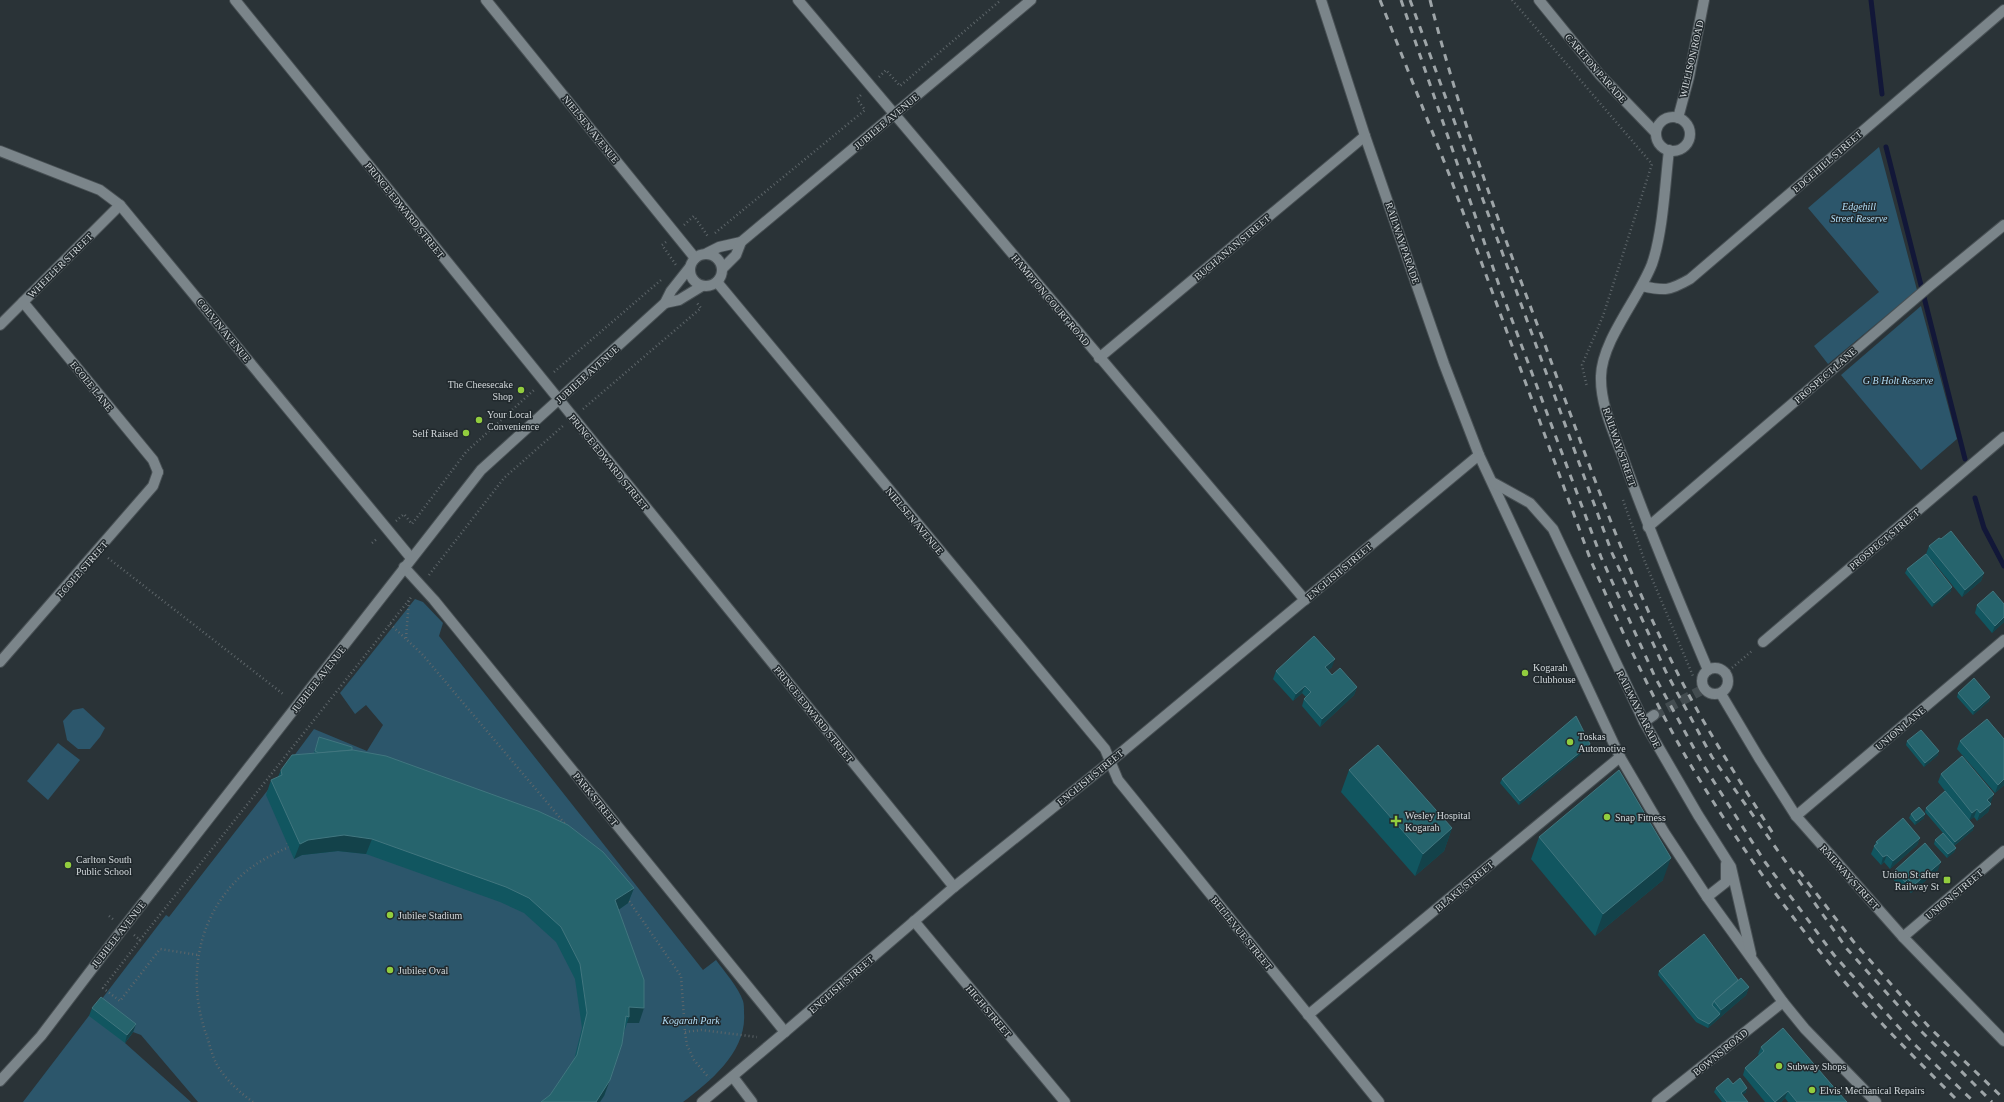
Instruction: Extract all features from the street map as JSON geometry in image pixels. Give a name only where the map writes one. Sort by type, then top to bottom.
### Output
[{"type":"street","name":"PRINCE EDWARD STREET","points":[[235,0],[558,400],[954,886]]},
{"type":"street","name":"NIELSEN AVENUE","points":[[486,0],[675,234],[692,262]]},
{"type":"street","name":"HAMPTON COURT ROAD","points":[[798,0],[1305,600]]},
{"type":"street","name":"JUBILEE AVENUE","points":[[707,253],[719,247],[741,242],[1031,0]]},
{"type":"street","name":"RAILWAY PARADE","points":[[1321,0],[1365,136],[1444,364],[1479,455],[1494,483],[1620,757],[1664,832],[1707,896],[1783,1002],[1806,1029],[1876,1102]]},
{"type":"street","name":"CARLTON PARADE","points":[[1539,0],[1600,75],[1656,133]]},
{"type":"street","name":"WILLISON ROAD","points":[[1678,118],[1689,77],[1704,0]]},
{"type":"street","name":"EDGEHILL STREET","points":[[1642,286],[1660,290],[1673,288],[1690,279],[2004,10]]},
{"type":"street","points":[[1673,117],[1678,118],[1687,124],[1690,135],[1688,141],[1680,149],[1669,150],[1665,149],[1658,142],[1656,133],[1663,120],[1673,117]]},
{"type":"street","name":"BUCHANAN STREET","points":[[1099,358],[1365,136]]},
{"type":"street","name":"RAILWAY STREET","points":[[1669,150],[1661,219],[1652,263],[1642,286],[1616,332],[1606,354],[1601,375],[1604,402],[1648,527],[1708,670]]},
{"type":"street","name":"COLVIN AVENUE","points":[[0,151],[100,190],[120,204],[411,558]]},
{"type":"street","name":"WHEELER STREET","points":[[0,325],[120,204]]},
{"type":"street","name":"PROSPECT LANE","points":[[1648,527],[1918,296],[2004,225]]},
{"type":"street","name":"JUBILEE AVENUE","points":[[722,269],[736,255],[741,242]]},
{"type":"street","points":[[707,253],[716,257],[722,269],[722,274],[717,282],[707,286],[702,286],[697,284],[691,277],[692,262],[707,253]]},
{"type":"street","name":"JUBILEE AVENUE","points":[[0,1081],[41,1036],[124,927],[481,470],[665,304],[671,291],[692,262]]},
{"type":"street","name":"NIELSEN AVENUE","points":[[717,282],[1105,750],[1110,761]]},
{"type":"street","name":"JUBILEE AVENUE","points":[[665,304],[679,300],[702,286]]},
{"type":"street","name":"ECOLE LANE","points":[[23,302],[153,460],[158,472]]},
{"type":"street","name":"PROSPECT STREET","points":[[1763,642],[2004,437]]},
{"type":"street","name":"ENGLISH STREET","points":[[702,1102],[777,1040],[954,886],[1110,761],[1479,455]]},
{"type":"street","name":"ECOLE STREET","points":[[0,662],[99,550],[153,486],[158,472]]},
{"type":"street","name":"RAILWAY PARADE","points":[[1494,483],[1530,503],[1553,529],[1644,722],[1723,855],[1735,879],[1751,957]]},
{"type":"street","name":"PARK STREET","points":[[404,567],[421,585],[785,1032]]},
{"type":"street","name":"UNION LANE","points":[[1796,816],[2004,640]]},
{"type":"street","points":[[1716,668],[1726,673],[1729,684],[1721,694],[1710,694],[1702,689],[1702,680],[1708,670],[1716,668]]},
{"type":"street","name":"RAILWAY STREET","points":[[1721,694],[1796,816],[1903,937],[2004,1041]]},
{"type":"street","points":[[1644,722],[1654,715]]},
{"type":"street","name":"BLAKE STREET","points":[[1308,1015],[1620,757]]},
{"type":"street","name":"BELLEVUE STREET","points":[[1110,761],[1118,780],[1379,1102]]},
{"type":"street","name":"UNION STREET","points":[[1903,937],[2004,852]]},
{"type":"street","points":[[1707,896],[1726,882],[1726,868],[1723,855]]},
{"type":"street","name":"HIGH STREET","points":[[914,921],[1065,1102]]},
{"type":"street","name":"BOWNS ROAD","points":[[1657,1102],[1783,1002]]},
{"type":"street","points":[[733,1077],[752,1102]]},
{"type":"path","points":[[674,268],[677,266],[662,245],[694,216],[709,238],[865,110],[857,99],[886,70],[900,86],[1001,0]]},
{"type":"path","points":[[1512,0],[1652,164],[1603,316],[1582,365],[1588,393]]},
{"type":"path","points":[[404,514],[412,524],[466,452],[543,381],[665,276]]},
{"type":"path","points":[[198,955],[160,949],[120,1001],[103,988],[434,570],[504,478],[701,308]]},
{"type":"path","points":[[1621,496],[1645,562],[1693,676]]},
{"type":"path","points":[[99,550],[283,694]]},
{"type":"path","points":[[406,638],[409,600]]},
{"type":"path","points":[[390,624],[422,654],[566,826]]},
{"type":"path","points":[[1726,673],[1763,642]]},
{"type":"path","points":[[253,1102],[226,1077],[216,1062],[197,997],[198,955],[204,933],[216,907],[228,889],[243,874],[258,863],[289,847],[287,842],[294,839]]},
{"type":"path","points":[[627,897],[681,976],[687,1045],[694,1060],[718,1089]]},
{"type":"path","points":[[124,927],[140,940]]},
{"type":"path","points":[[685,1032],[701,1030],[777,1040]]},
{"type":"green space","name":"Edgehill Street Reserve","points":[[1879,147],[1917,290],[1828,364],[1814,346],[1879,292],[1808,208]]},
{"type":"green space","name":"G B Holt Reserve","points":[[1921,306],[1957,439],[1921,470],[1841,375]]},
{"type":"green space","name":"Jubilee Stadium","points":[[415,599],[423,602],[443,623],[439,636],[703,970],[716,960],[735,985],[743,1002],[743,1027],[740,1040],[725,1064],[705,1085],[683,1102],[198,1102],[141,1035],[133,1032],[125,1043],[191,1102],[23,1102],[166,915],[169,917],[314,729],[367,751],[383,725],[366,705],[355,714],[340,693]]},
{"type":"green space","points":[[83,708],[105,728],[90,749],[78,749],[67,740],[63,721],[73,710]]},
{"type":"green space","points":[[58,743],[80,760],[48,800],[27,781]]},
{"type":"building","points":[[1951,531],[1984,573],[1965,590],[1929,546]]},
{"type":"building","points":[[1926,554],[1952,587],[1934,603],[1907,569]]},
{"type":"building","points":[[1993,591],[2004,604],[2004,617],[1995,626],[1977,605]]},
{"type":"building","points":[[1314,636],[1335,659],[1325,667],[1332,675],[1340,668],[1357,687],[1322,719],[1304,699],[1311,692],[1305,686],[1296,694],[1276,671]]},
{"type":"building","points":[[1974,678],[1990,697],[1974,711],[1958,693]]},
{"type":"building","points":[[1576,716],[1590,744],[1520,801],[1502,779]]},
{"type":"building","points":[[1987,719],[2004,739],[2004,779],[1998,785],[1960,741]]},
{"type":"building","points":[[1921,730],[1939,751],[1925,763],[1907,741]]},
{"type":"building","points":[[319,737],[352,747],[352,750],[319,753],[315,751]]},
{"type":"building","points":[[1378,745],[1452,828],[1423,854],[1349,770]]},
{"type":"building","points":[[353,750],[386,756],[538,811],[568,825],[603,852],[634,888],[615,900],[644,980],[644,1008],[629,1007],[629,1017],[626,1016],[622,1044],[610,1080],[596,1102],[541,1102],[550,1095],[577,1055],[587,1013],[580,964],[561,927],[529,898],[506,887],[372,839],[344,835],[308,840],[300,844],[271,780],[282,775],[281,770],[292,755]]},
{"type":"building","points":[[1962,756],[1994,794],[1987,800],[1991,804],[1980,813],[1977,809],[1972,813],[1941,774]]},
{"type":"building","points":[[1619,770],[1671,858],[1603,914],[1539,837]]},
{"type":"building","points":[[1945,791],[1974,826],[1955,842],[1926,808]]},
{"type":"building","points":[[1919,807],[1925,814],[1916,821],[1911,814]]},
{"type":"building","points":[[1903,818],[1920,838],[1893,861],[1887,855],[1883,857],[1874,846],[1878,843],[1876,842]]},
{"type":"building","points":[[1943,833],[1956,848],[1948,854],[1935,840]]},
{"type":"building","points":[[1925,843],[1941,862],[1914,885],[1908,879],[1905,882],[1895,870]]},
{"type":"building","points":[[1704,934],[1738,980],[1714,1001],[1712,1005],[1720,1014],[1709,1024],[1698,1018],[1659,971]]},
{"type":"building","points":[[1741,978],[1749,987],[1721,1010],[1714,1001]]},
{"type":"building","points":[[101,997],[136,1024],[127,1035],[92,1008]]},
{"type":"building","points":[[1783,1028],[1847,1102],[1797,1102],[1788,1091],[1775,1102],[1745,1068],[1764,1051],[1761,1047]]},
{"type":"building","points":[[1728,1078],[1733,1084],[1740,1078],[1747,1088],[1741,1093],[1748,1102],[1727,1102],[1716,1088]]},
{"type":"waterway","points":[[1871,0],[1882,94]]},
{"type":"waterway","points":[[1886,147],[1965,459]]},
{"type":"waterway","points":[[1975,498],[1984,528],[2004,566]]},
{"type":"tunnel","points":[[1654,715],[1700,691]]},
{"type":"railway","points":[[1380,0],[1449,174],[1591,561],[1665,718],[1693,769],[1725,820],[1793,917],[1860,1000],[1959,1102]]},
{"type":"railway","points":[[1401,0],[1500,288],[1601,557],[1655,677],[1702,763],[1765,862],[1834,955],[1912,1042],[1974,1102]]},
{"type":"railway","points":[[1410,0],[1612,553],[1666,672],[1712,757],[1847,949],[1922,1032],[1992,1102]]},
{"type":"railway","points":[[1430,0],[1468,131],[1513,260],[1621,548],[1655,627],[1685,688],[1722,752],[1774,835]]},
{"type":"railway","points":[[1799,871],[1853,941],[1929,1027],[2004,1099]]},
{"type":"place","name":"The Cheesecake Shop","points":[[521,390]]},
{"type":"place","name":"Your Local Convenience","points":[[479,420]]},
{"type":"place","name":"Self Raised","points":[[466,433]]},
{"type":"place","name":"Kogarah Clubhouse","points":[[1525,673]]},
{"type":"place","name":"Toskas Automotive","points":[[1570,742]]},
{"type":"place","name":"Snap Fitness","points":[[1607,817]]},
{"type":"place","name":"Wesley Hospital Kogarah","points":[[1396,821]]},
{"type":"place","name":"Carlton South Public School","points":[[68,865]]},
{"type":"place","name":"Union St after Railway St","points":[[1947,880]]},
{"type":"place","name":"Jubilee Stadium","points":[[390,915]]},
{"type":"place","name":"Jubilee Oval","points":[[390,970]]},
{"type":"place","name":"Subway Shops","points":[[1779,1066]]},
{"type":"place","name":"Elvis' Mechanical Repairs","points":[[1812,1090]]},
{"type":"park label","name":"Kogarah Park","points":[[691,1020]]}]
